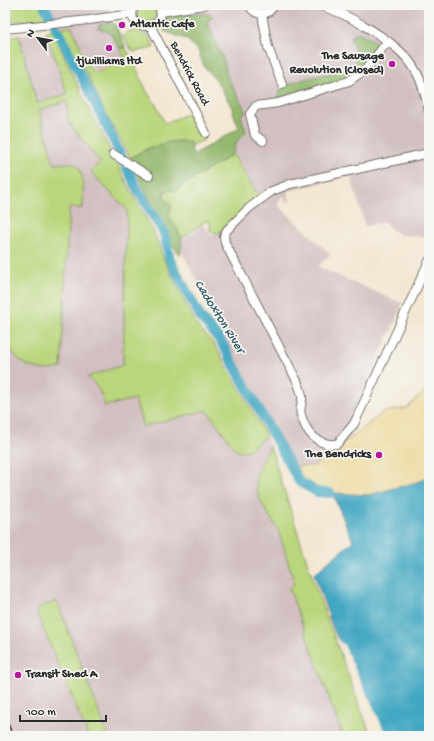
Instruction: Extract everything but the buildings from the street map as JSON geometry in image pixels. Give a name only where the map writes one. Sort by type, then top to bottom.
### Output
[{"type":"street","points":[[134,5],[132,14],[133,19],[138,24],[146,27],[151,27],[159,20],[159,8],[204,5]]},
{"type":"street","points":[[249,5],[252,11],[262,14],[270,11],[274,5]]},
{"type":"street","points":[[317,5],[340,14],[369,29],[388,41],[405,55],[415,68],[422,85],[429,111]]},
{"type":"street","points":[[5,28],[89,20],[132,14]]},
{"type":"street","points":[[262,14],[268,47],[282,84]]},
{"type":"street","name":"Bendrick Road","points":[[151,27],[206,133]]},
{"type":"street","points":[[263,141],[255,135],[250,114],[256,106],[278,103],[349,81],[366,69],[388,41]]},
{"type":"street","points":[[429,153],[290,184],[272,191],[249,208],[224,236],[225,244],[297,381],[301,391],[301,415],[308,432],[313,438],[331,445],[337,444],[354,424],[429,261]]},
{"type":"street","points":[[112,154],[149,176]]},
{"type":"shaded area","points":[[47,5],[111,5],[107,13],[130,54],[95,72],[71,27],[60,29]]},
{"type":"shaded area","points":[[178,5],[429,5],[429,237],[401,235],[392,230],[385,222],[365,226],[351,176],[287,191],[290,201],[286,202],[284,196],[279,202],[279,206],[330,254],[318,267],[403,304],[348,424],[355,428],[342,445],[314,466],[292,466],[274,430],[224,340],[227,336],[177,243],[203,225],[212,236],[240,205],[256,192],[228,143],[245,133],[239,109],[179,16]]},
{"type":"shaded area","points":[[50,32],[142,212],[178,304],[266,435],[364,736],[5,736],[5,37]]},
{"type":"green space","points":[[5,5],[39,5],[47,20],[5,22]]},
{"type":"green space","points":[[139,5],[153,5],[157,12],[155,19],[144,23],[139,20],[136,11]]},
{"type":"green space","points":[[210,14],[213,17],[207,21],[224,60],[227,76],[246,112],[241,115],[246,132],[237,141],[233,154],[176,190],[164,191],[163,196],[172,206],[168,214],[182,238],[180,255],[169,241],[130,158],[159,145],[175,141],[190,142],[193,155],[239,128],[231,106],[218,83],[204,66],[198,50],[186,39],[164,31],[162,24],[166,17],[174,15]]},
{"type":"green space","points":[[106,23],[115,24],[126,48],[119,47],[110,33],[98,28],[99,25]]},
{"type":"green space","points":[[62,27],[72,27],[89,67],[95,73],[125,58],[119,47],[126,49],[147,92],[155,103],[165,123],[189,113],[204,140],[191,146],[190,142],[150,147],[130,158],[104,111],[87,74],[61,32]]},
{"type":"green space","points":[[137,30],[148,35],[154,46],[153,48],[134,52],[130,48],[123,37],[127,32]]},
{"type":"green space","points":[[53,31],[83,97],[130,189],[154,232],[165,262],[191,314],[198,327],[214,344],[266,435],[251,449],[242,452],[234,448],[207,410],[143,427],[135,399],[105,406],[96,386],[87,377],[123,365],[127,210],[91,172],[100,162],[69,123],[67,101],[39,110],[53,161],[55,164],[69,163],[78,166],[83,183],[83,208],[69,208],[61,368],[44,370],[32,367],[18,359],[12,350],[5,333],[5,37],[19,35],[37,103],[67,94],[46,32]]},
{"type":"green space","points":[[358,32],[375,41],[375,48],[373,56],[353,75],[337,82],[301,93],[281,98],[278,97],[281,89],[294,82],[337,71],[354,63],[358,55],[351,41],[351,37]]},
{"type":"green space","points":[[233,154],[256,192],[260,193],[260,196],[218,233],[210,231],[210,222],[206,221],[182,238],[166,209],[164,203],[165,191],[176,190]]},
{"type":"green space","points":[[270,446],[313,580],[371,736],[343,736],[289,588],[294,584],[293,578],[279,532],[260,500],[257,491],[256,476]]},
{"type":"green space","points":[[57,601],[108,736],[88,736],[38,616],[37,612],[39,608]]},
{"type":"sand","name":"The Bendricks","points":[[429,383],[429,510],[318,489],[303,481],[292,466],[314,466],[384,412],[407,408],[426,390]]},
{"type":"water","points":[[429,477],[429,736],[377,736],[356,678],[333,628],[314,574],[353,541],[334,497],[335,493],[369,495],[417,482]]},
{"type":"pier","points":[[338,639],[344,645],[387,736],[374,736]]},
{"type":"waterway","name":"Cadoxton River","points":[[44,5],[139,192],[164,233],[170,260],[201,318],[220,340],[299,481],[317,492],[330,493]]},
{"type":"railway","points":[[5,717],[13,736]]},
{"type":"place","name":"Atlantic Cafe","points":[[122,25]]},
{"type":"place","name":"tjwilliams ltd","points":[[109,48]]},
{"type":"place","name":"The Sausage Revolution (Closed)","points":[[392,64]]},
{"type":"place","name":"The Bendricks","points":[[379,455]]},
{"type":"place","name":"Transit Shed A","points":[[18,675]]}]
